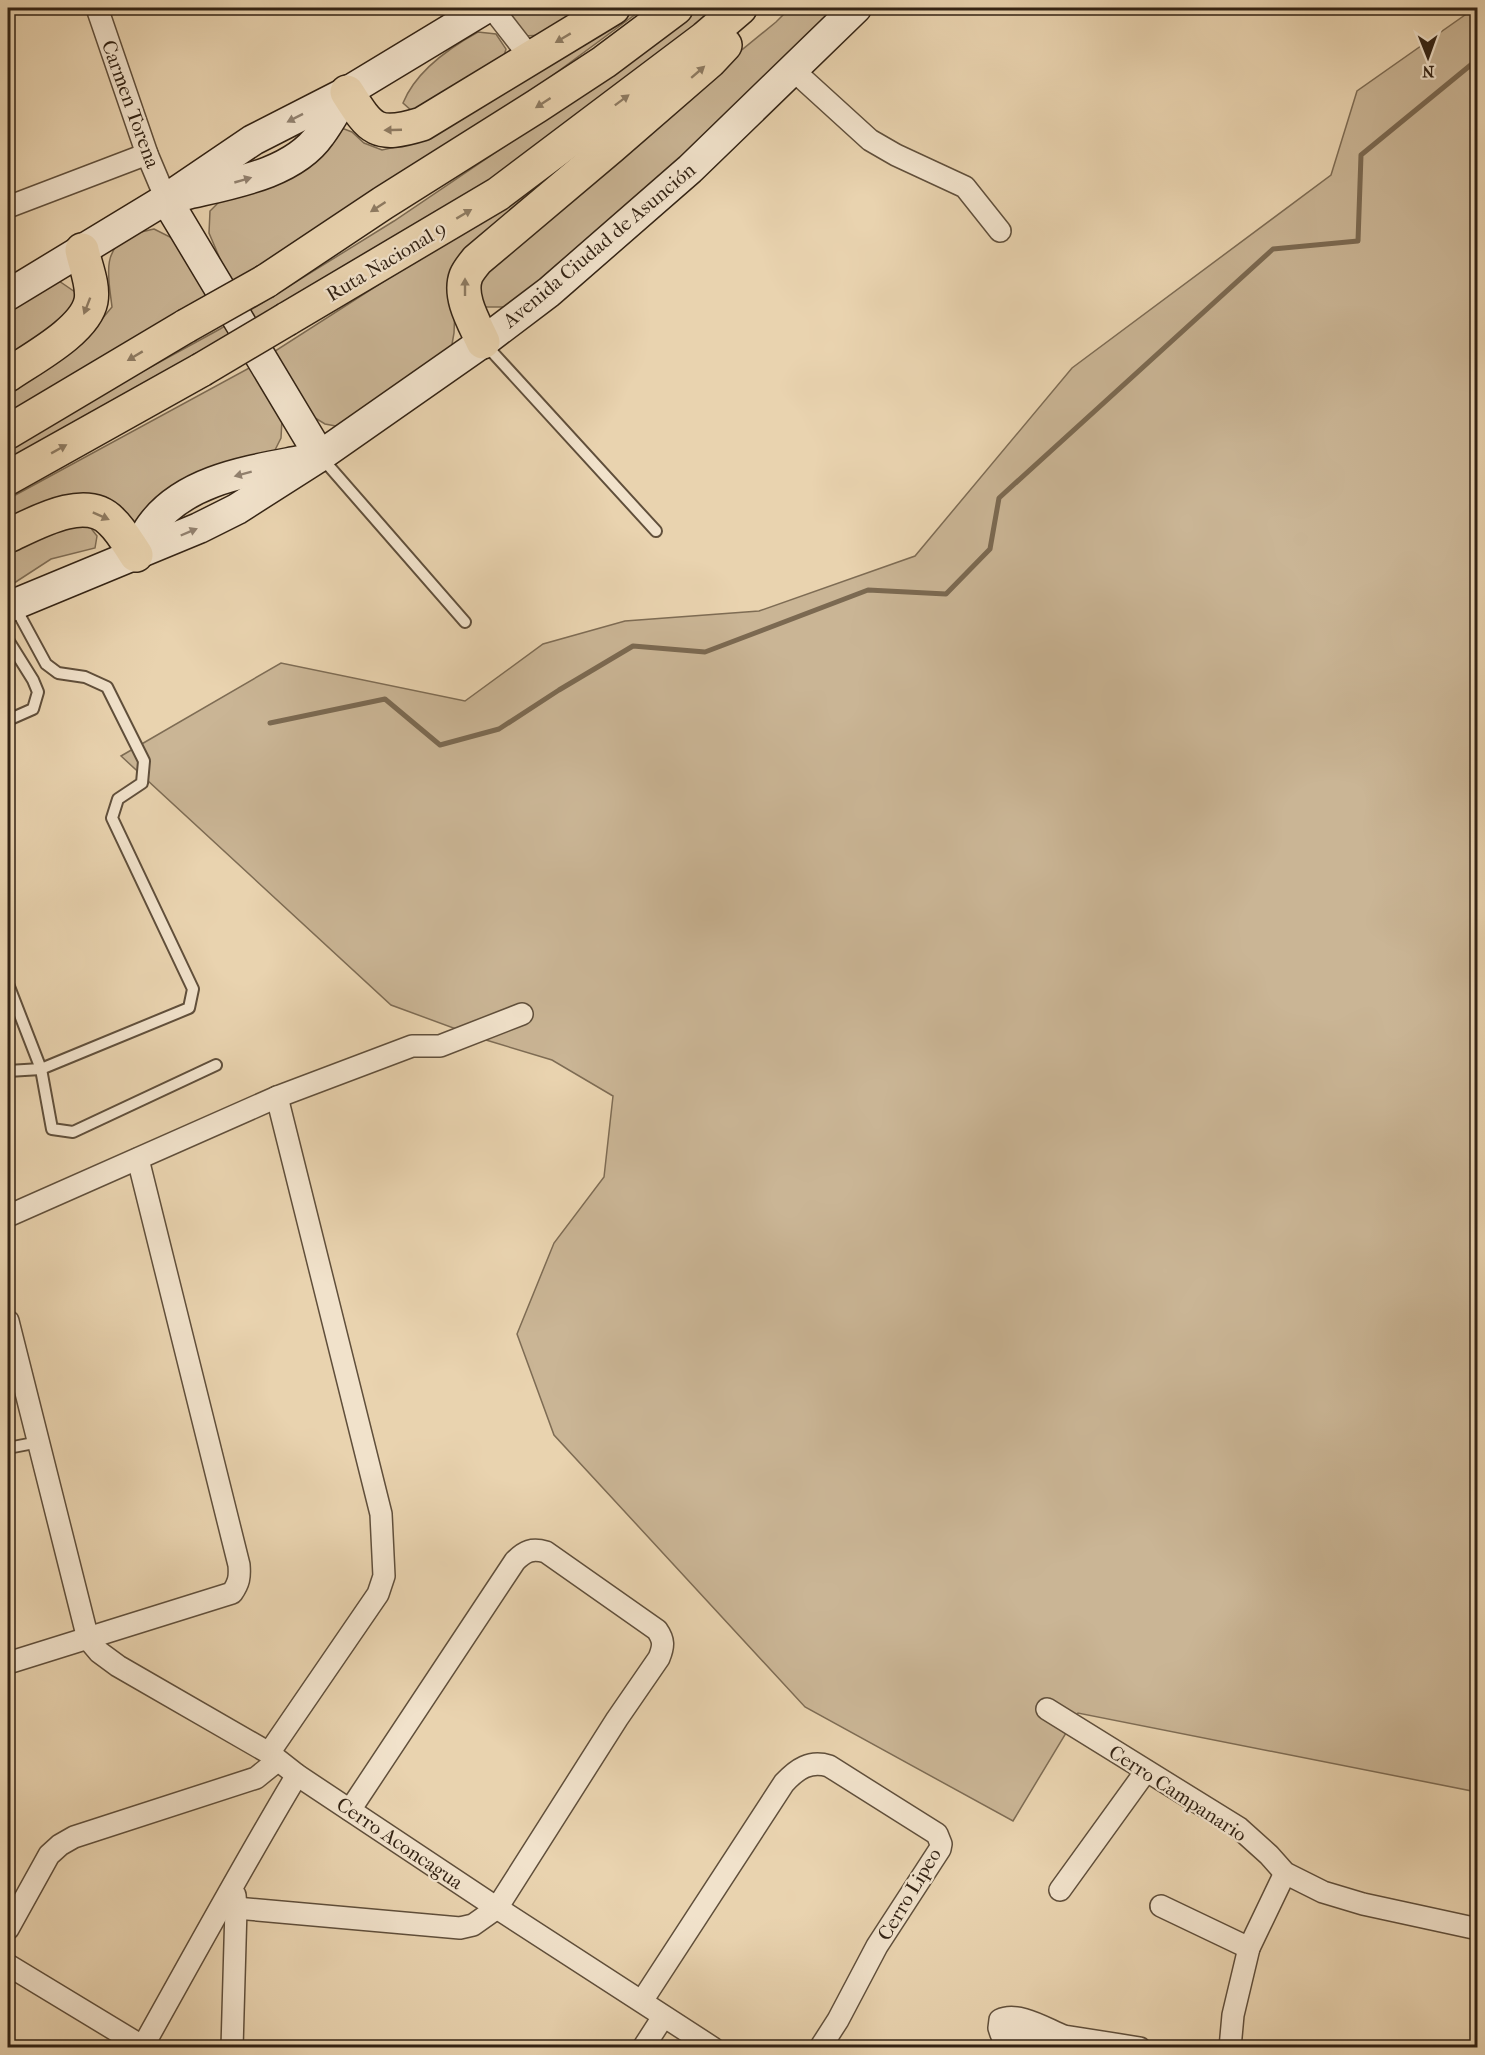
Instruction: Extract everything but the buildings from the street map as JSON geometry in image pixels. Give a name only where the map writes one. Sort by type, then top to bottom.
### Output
[{"type":"highway","points":[[346,92],[362,115],[379,130],[397,132],[422,124],[613,8]]},
{"type":"highway","points":[[8,432],[266,280],[604,62],[676,8]]},
{"type":"highway","name":"Ruta Nacional 9","points":[[8,478],[201,370],[498,194],[705,38],[740,8]]},
{"type":"highway","points":[[483,342],[466,302],[465,290],[465,277],[477,260],[710,62],[759,8]]},
{"type":"highway","points":[[8,375],[71,331],[85,315],[91,303],[91,290],[82,250]]},
{"type":"highway","points":[[8,536],[51,516],[76,510],[95,512],[110,519],[136,555]]},
{"type":"street","name":"Carmen Torena","points":[[97,8],[147,154],[166,199]]},
{"type":"street","points":[[8,295],[166,199],[248,179],[288,164],[320,136],[346,92],[486,8]]},
{"type":"street","points":[[492,8],[530,57]]},
{"type":"street","name":"Avenida Ciudad de Asunción","points":[[136,555],[151,526],[177,501],[212,482],[320,456],[483,342],[549,292],[690,168],[856,8]]},
{"type":"street","points":[[792,69],[870,140],[896,155],[965,187],[1000,231]]},
{"type":"street","points":[[8,207],[147,154]]},
{"type":"street","points":[[166,199],[320,456]]},
{"type":"street","points":[[11,606],[136,555]]},
{"type":"street","points":[[8,1216],[277,1097],[412,1046],[440,1046],[522,1014]]},
{"type":"street","points":[[8,1929],[49,1855],[60,1845],[74,1837],[256,1778],[273,1757],[378,1594],[384,1576],[381,1514],[277,1097]]},
{"type":"street","points":[[8,1663],[232,1593],[240,1577],[237,1554],[138,1159]]},
{"type":"street","points":[[8,1321],[88,1639]]},
{"type":"street","points":[[229,1908],[460,1928],[473,1925],[496,1908],[610,1729],[659,1658],[664,1647],[663,1638],[657,1630],[546,1552],[537,1549],[525,1551],[515,1561],[350,1810]]},
{"type":"street","name":"Cerro Aconcagua","points":[[88,1639],[99,1652],[117,1666],[273,1757],[496,1908],[713,2048]]},
{"type":"street","name":"Cerro Campanario","points":[[1047,1709],[1239,1828],[1269,1855],[1285,1874],[1323,1892],[1363,1904],[1478,1929]]},
{"type":"street","name":"Cerro Lipeo","points":[[642,2001],[784,1783],[796,1770],[813,1763],[829,1766],[927,1827],[937,1834],[941,1844],[940,1849],[877,1946],[838,2020],[820,2048]]},
{"type":"street","points":[[1060,1890],[1146,1771]]},
{"type":"street","points":[[232,2048],[229,1908],[234,1882],[297,1775]]},
{"type":"street","points":[[1230,2048],[1233,2015],[1249,1948],[1285,1874]]},
{"type":"street","points":[[1161,1906],[1249,1948]]},
{"type":"street","points":[[8,1965],[143,2047],[229,1908]]},
{"type":"street","points":[[643,2048],[663,2017]]},
{"type":"street","points":[[1064,2036],[1140,2048]]},
{"type":"lane","points":[[483,342],[656,531]]},
{"type":"lane","points":[[320,456],[465,622]]},
{"type":"lane","points":[[8,1071],[41,1069],[189,1008],[194,989],[112,818],[118,800],[142,783],[144,761],[107,687],[85,677],[58,673],[46,664],[11,606]]},
{"type":"lane","points":[[8,640],[38,692],[33,709],[8,720]]},
{"type":"lane","points":[[8,984],[41,1069],[52,1129],[73,1132],[216,1065]]},
{"type":"lane","points":[[8,1448],[39,1442]]},
{"type":"shaded area","points":[[506,8],[593,8],[545,35],[523,36],[506,17]]},
{"type":"shaded area","points":[[629,8],[644,8],[457,146],[232,287],[209,233],[210,211],[223,198],[334,125],[352,132],[364,143],[382,150],[409,144]]},
{"type":"shaded area","points":[[692,8],[721,8],[527,156],[352,272],[8,471],[8,445],[220,329],[394,221],[548,117]]},
{"type":"shaded area","points":[[790,8],[840,8],[674,167],[549,279],[507,307],[480,307],[477,280],[497,250],[776,22]]},
{"type":"shaded area","points":[[1477,8],[1477,1792],[1078,1713],[1013,1821],[805,1707],[554,1435],[517,1334],[554,1243],[604,1177],[613,1096],[552,1060],[486,1040],[391,1005],[121,756],[281,663],[465,701],[543,644],[625,621],[759,611],[915,556],[1072,368],[1331,175],[1357,91]]},
{"type":"shaded area","points":[[478,32],[496,34],[506,49],[503,59],[412,111],[403,103],[416,81],[434,62]]},
{"type":"shaded area","points":[[704,58],[456,281],[451,350],[341,427],[325,424],[307,413],[272,353],[495,210]]},
{"type":"shaded area","points":[[154,229],[178,241],[212,299],[8,419],[8,392],[91,332],[112,307],[109,266],[115,248],[131,235]]},
{"type":"shaded area","points":[[59,281],[75,292],[80,308],[8,370],[8,307]]},
{"type":"shaded area","points":[[251,367],[282,419],[281,438],[273,454],[143,532],[98,502],[8,531],[8,499]]},
{"type":"shaded area","points":[[53,524],[90,527],[97,536],[95,548],[51,559],[8,587],[8,547]]},
{"type":"waterway","points":[[270,723],[385,699],[440,745],[499,729],[633,646],[705,652],[868,590],[946,594],[990,549],[999,498],[1273,249],[1358,241],[1361,155],[1478,59]]}]
